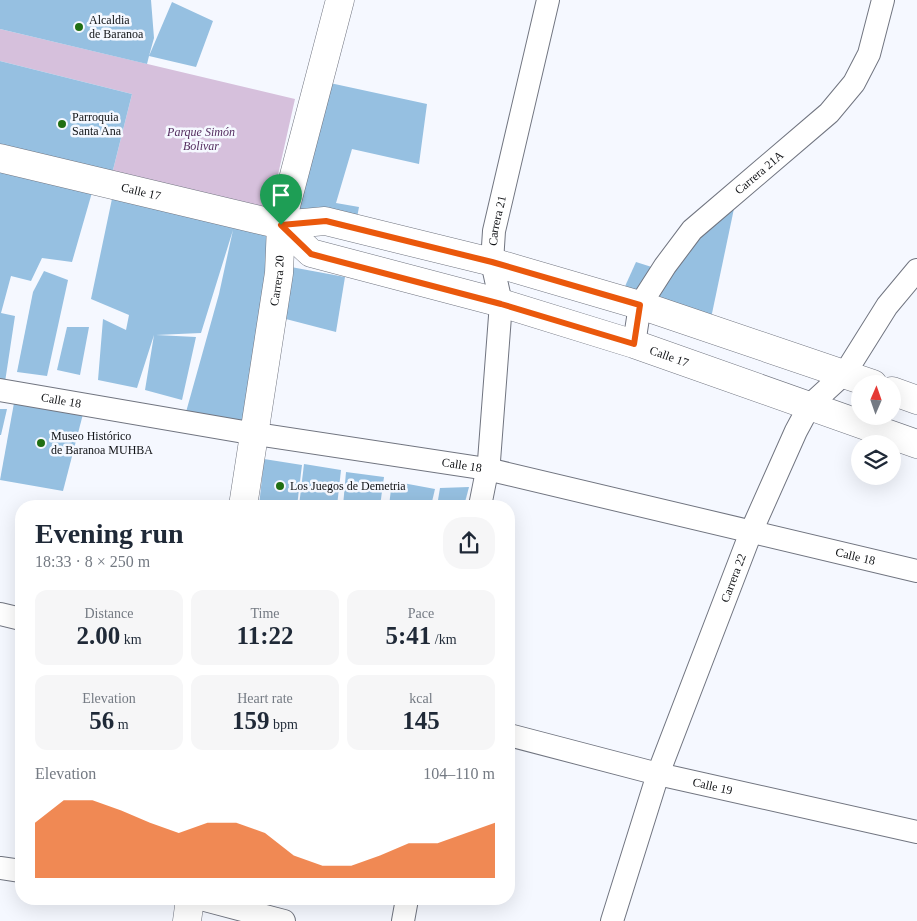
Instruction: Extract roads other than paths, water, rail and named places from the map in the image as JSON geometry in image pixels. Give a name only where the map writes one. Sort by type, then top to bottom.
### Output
[{"type":"street","name":"Carrera 20","points":[[244,500],[279,272],[281,225],[340,0]]},
{"type":"street","name":"Carrera 21","points":[[481,500],[487,469],[501,304],[492,262],[494,231],[548,0]]},
{"type":"street","name":"Carrera 21A","points":[[634,344],[640,305],[665,266],[692,230],[829,113],[854,83],[869,54],[883,0]]},
{"type":"street","name":"Calle 17","points":[[0,158],[281,225],[326,221],[492,262],[640,305],[851,376]]},
{"type":"street","name":"Calle 17","points":[[281,225],[311,254],[501,304],[634,344],[917,444]]},
{"type":"street","name":"Carrera 22","points":[[612,921],[658,774],[751,532],[796,432],[810,405],[844,374],[887,306],[917,270]]},
{"type":"street","name":"Calle 18","points":[[0,390],[255,433],[487,469],[917,571]]},
{"type":"street","points":[[901,394],[917,400]]},
{"type":"street","points":[[0,614],[15,618]]},
{"type":"street","name":"Calle 19","points":[[515,737],[658,774],[917,832]]},
{"type":"street","points":[[0,868],[15,870]]},
{"type":"street","points":[[187,921],[189,905]]},
{"type":"street","points":[[224,905],[284,921]]},
{"type":"street","points":[[403,921],[406,905]]},
{"type":"place","name":"Alcaldia de Baranoa","points":[[79,27]]},
{"type":"place","name":"Parroquia Santa Ana","points":[[62,124]]},
{"type":"place","name":"Museo Histórico de Baranoa MUHBA","points":[[41,443]]},
{"type":"place","name":"Los Juegos de Demetria","points":[[280,486]]},
{"type":"park label","name":"Parque Simón Bolivar","points":[[201,139]]}]
